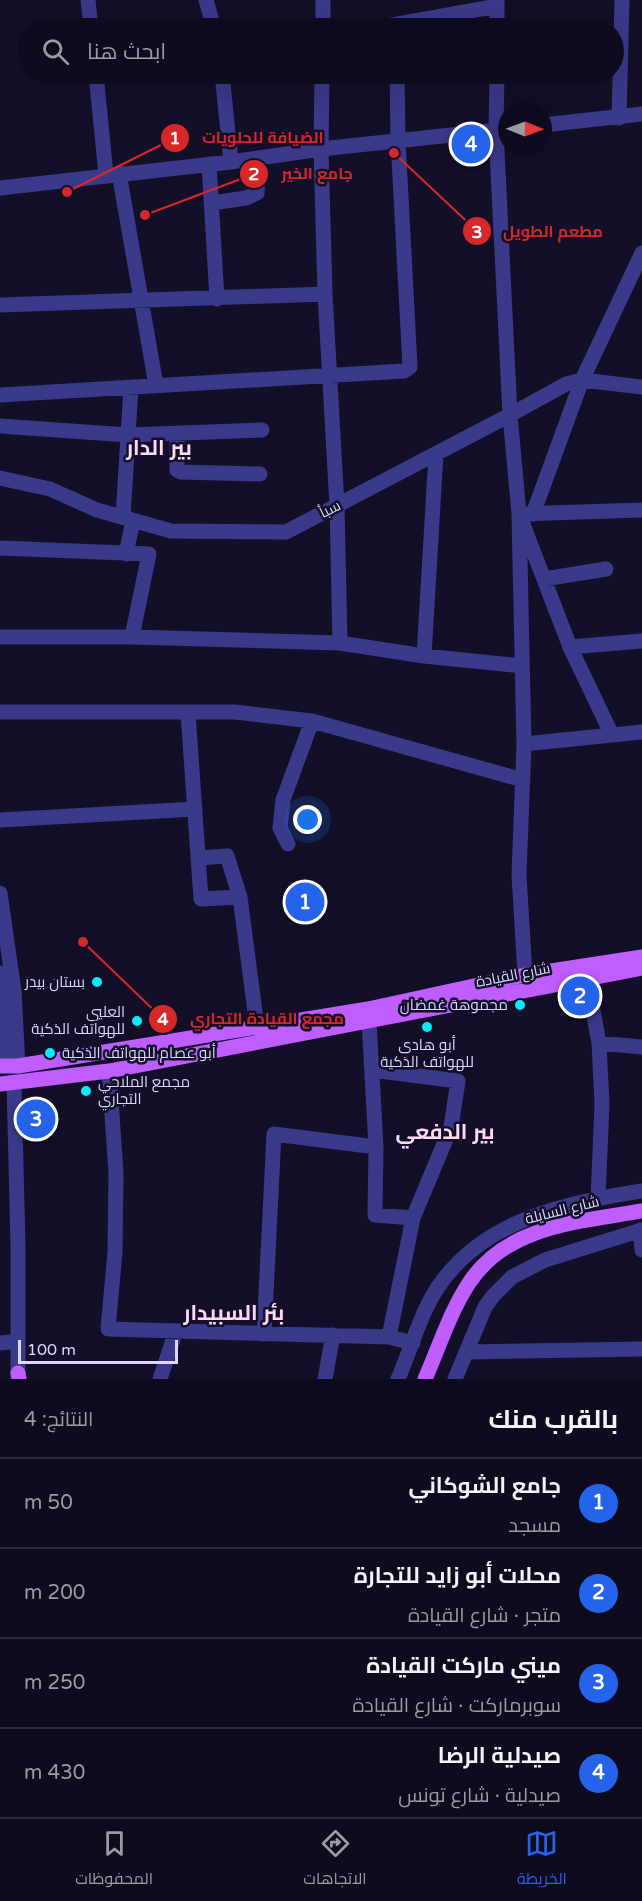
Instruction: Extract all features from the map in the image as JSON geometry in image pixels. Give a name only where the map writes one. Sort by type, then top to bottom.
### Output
[{"type":"main road","name":"شارع القيادة","points":[[0,1066],[18,1066],[369,1009],[525,975],[642,957]]},
{"type":"main road","name":"شارع القيادة","points":[[6,1084],[109,1071],[642,968]]},
{"type":"main road","name":"شارع السايلة","points":[[425,1379],[463,1294],[478,1271],[498,1251],[544,1230],[642,1210]]},
{"type":"street","points":[[88,0],[90,18]]},
{"type":"street","points":[[206,0],[211,18]]},
{"type":"street","points":[[323,0],[323,18]]},
{"type":"street","points":[[622,0],[622,18]]},
{"type":"street","points":[[434,18],[497,3]]},
{"type":"street","points":[[98,84],[112,174],[141,301],[156,385]]},
{"type":"street","points":[[223,84],[231,162]]},
{"type":"street","points":[[322,84],[324,294],[337,506],[340,643]]},
{"type":"street","points":[[0,395],[405,371],[410,367],[397,84]]},
{"type":"street","points":[[498,84],[500,102]]},
{"type":"street","points":[[619,118],[620,84]]},
{"type":"street","points":[[552,124],[642,114]]},
{"type":"street","points":[[0,188],[231,162],[398,140],[498,130]]},
{"type":"street","points":[[503,156],[510,415],[526,514],[544,579],[570,647],[612,735]]},
{"type":"street","points":[[212,203],[246,198],[257,193],[259,158]]},
{"type":"street","points":[[209,164],[217,299]]},
{"type":"street","points":[[525,975],[519,874],[524,744],[522,666],[526,514],[582,380],[642,253]]},
{"type":"street","points":[[0,305],[324,294]]},
{"type":"street","name":"سبأ","points":[[0,478],[50,489],[97,510],[171,531],[286,532],[566,384],[582,380],[642,387]]},
{"type":"street","points":[[126,554],[131,387]]},
{"type":"street","points":[[0,426],[128,435],[262,430]]},
{"type":"street","points":[[177,433],[177,470],[181,472],[260,474]]},
{"type":"street","points":[[424,656],[436,454]]},
{"type":"street","points":[[526,514],[642,510]]},
{"type":"street","points":[[0,548],[149,555],[132,637]]},
{"type":"street","points":[[544,579],[606,569]]},
{"type":"street","points":[[0,636],[340,643],[424,656],[522,666]]},
{"type":"street","points":[[570,647],[642,641]]},
{"type":"street","points":[[0,712],[235,712],[312,721],[523,780]]},
{"type":"street","points":[[188,713],[201,899],[240,897]]},
{"type":"street","points":[[288,844],[280,828],[283,800],[312,721]]},
{"type":"street","points":[[524,744],[642,732]]},
{"type":"street","points":[[0,820],[195,809]]},
{"type":"street","points":[[198,858],[227,856],[240,897],[257,1027]]},
{"type":"street","points":[[0,893],[14,991],[18,1066]]},
{"type":"street","points":[[0,973],[6,1003],[5,1053],[0,1066]]},
{"type":"street","points":[[587,978],[599,1043],[602,1104],[598,1198]]},
{"type":"street","points":[[369,1021],[376,1147],[375,1215],[413,1218]]},
{"type":"street","points":[[599,1043],[642,1047]]},
{"type":"street","points":[[372,1070],[459,1082],[452,1127],[413,1218],[389,1337]]},
{"type":"street","points":[[109,1071],[116,1185],[116,1251],[108,1329],[389,1337],[413,1343]]},
{"type":"street","points":[[6,1084],[5,1343],[14,1377]]},
{"type":"street","points":[[6,1084],[18,1247],[14,1377]]},
{"type":"street","points":[[264,1334],[274,1134],[376,1147]]},
{"type":"street","points":[[398,1379],[423,1315],[438,1288],[457,1264],[483,1241],[531,1216],[598,1198],[642,1191]]},
{"type":"street","points":[[455,1379],[485,1307],[512,1277],[545,1260],[641,1230],[642,1250]]},
{"type":"street","points":[[160,1379],[176,1331]]},
{"type":"street","points":[[325,1379],[333,1335]]},
{"type":"street","points":[[466,1352],[642,1349]]},
{"type":"place","name":"صيدلية الرضا","points":[[471,144]]},
{"type":"place","name":"مطعم الطويل","points":[[394,153]]},
{"type":"place","name":"الضيافة للحلويات","points":[[67,192]]},
{"type":"place","name":"جامع الخير","points":[[145,215]]},
{"type":"place","name":"جامع الشوكاني","points":[[305,902]]},
{"type":"place","name":"مجمع القيادة التجاري","points":[[83,942]]},
{"type":"place","name":"بستان بيدر","points":[[97,982]]},
{"type":"place","name":"محلات أبو زايد للتجارة","points":[[580,996]]},
{"type":"place","name":"مجموهة غمضان","points":[[520,1005]]},
{"type":"place","name":"العليي للهواتف الذكية","points":[[137,1021]]},
{"type":"place","name":"أبو هادي للهواتف الذكية","points":[[427,1027]]},
{"type":"place","name":"أبو عصام للهواتف الذكية","points":[[50,1053]]},
{"type":"place","name":"مجمع الملاحي التجاري","points":[[86,1091]]},
{"type":"place","name":"ميني ماركت القيادة","points":[[36,1119]]},
{"type":"district","name":"بير الدار","points":[[159,448]]},
{"type":"district","name":"بير الدفعي","points":[[445,1132]]},
{"type":"district","name":"بئر السبيدار","points":[[234,1313]]}]
